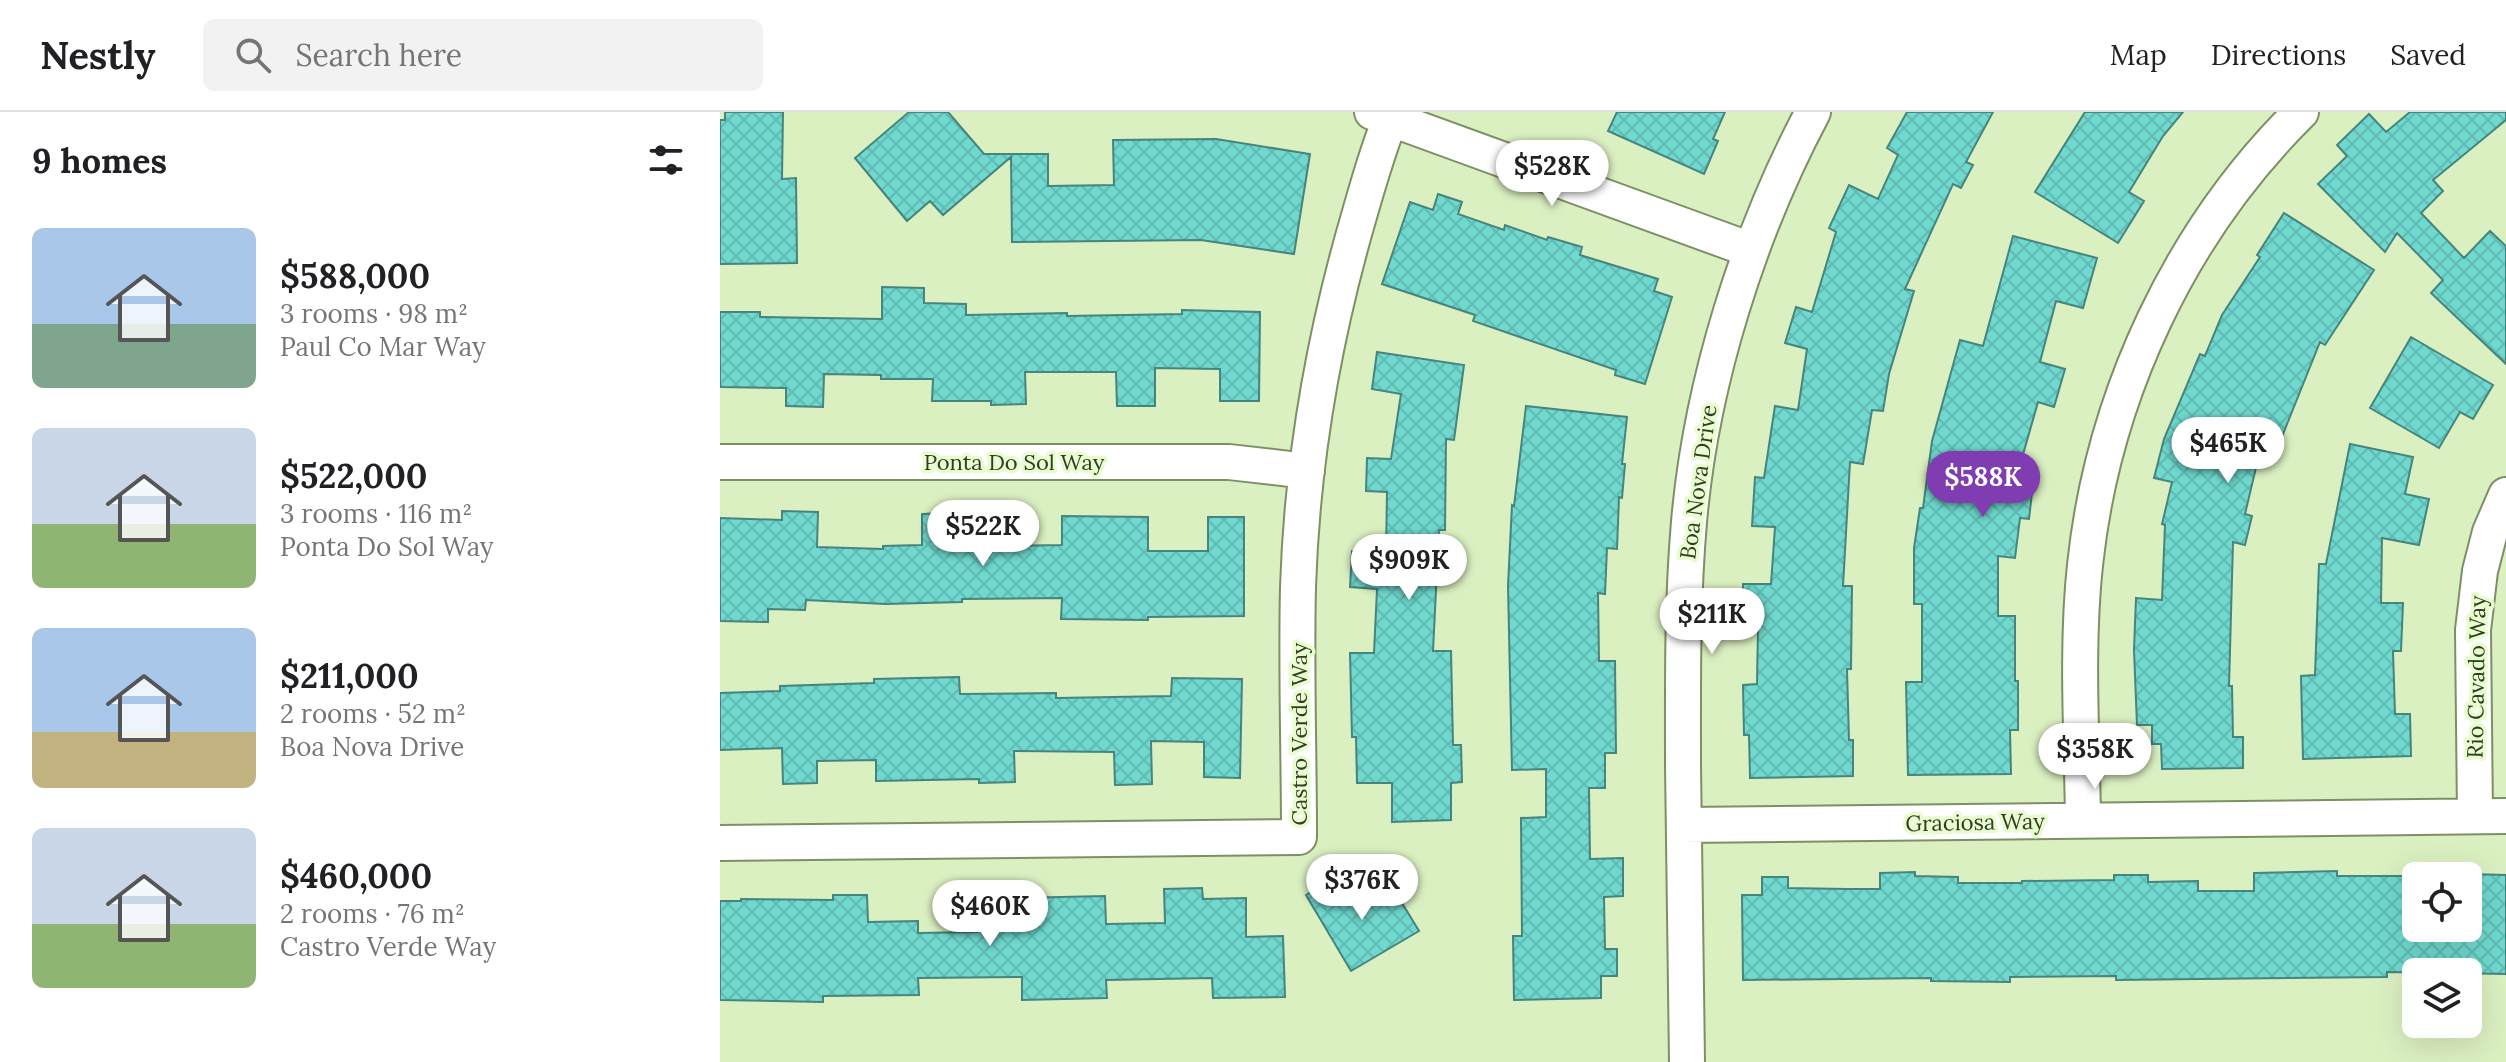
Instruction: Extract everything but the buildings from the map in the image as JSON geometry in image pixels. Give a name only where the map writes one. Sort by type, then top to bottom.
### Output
[{"type":"street","name":"Boa Nova Drive","points":[[1687,1062],[1682,624],[1689,520],[1699,451],[1721,349],[1751,250],[1793,149],[1813,112]]},
{"type":"street","points":[[2083,820],[2081,624],[2085,565],[2094,506],[2115,419],[2147,336],[2188,257],[2238,183],[2301,112]]},
{"type":"street","points":[[1385,114],[1751,250]]},
{"type":"street","name":"Castro Verde Way","points":[[720,843],[1299,837],[1298,586],[1307,471],[1318,391],[1343,272],[1385,114]]},
{"type":"street","name":"Ponta Do Sol Way","points":[[720,462],[1229,462],[1307,471]]},
{"type":"street","name":"Rio Cavado Way","points":[[2490,816],[2473,630],[2480,571],[2490,532],[2506,495]]},
{"type":"street","name":"Graciosa Way","points":[[1684,825],[2490,816]]}]
